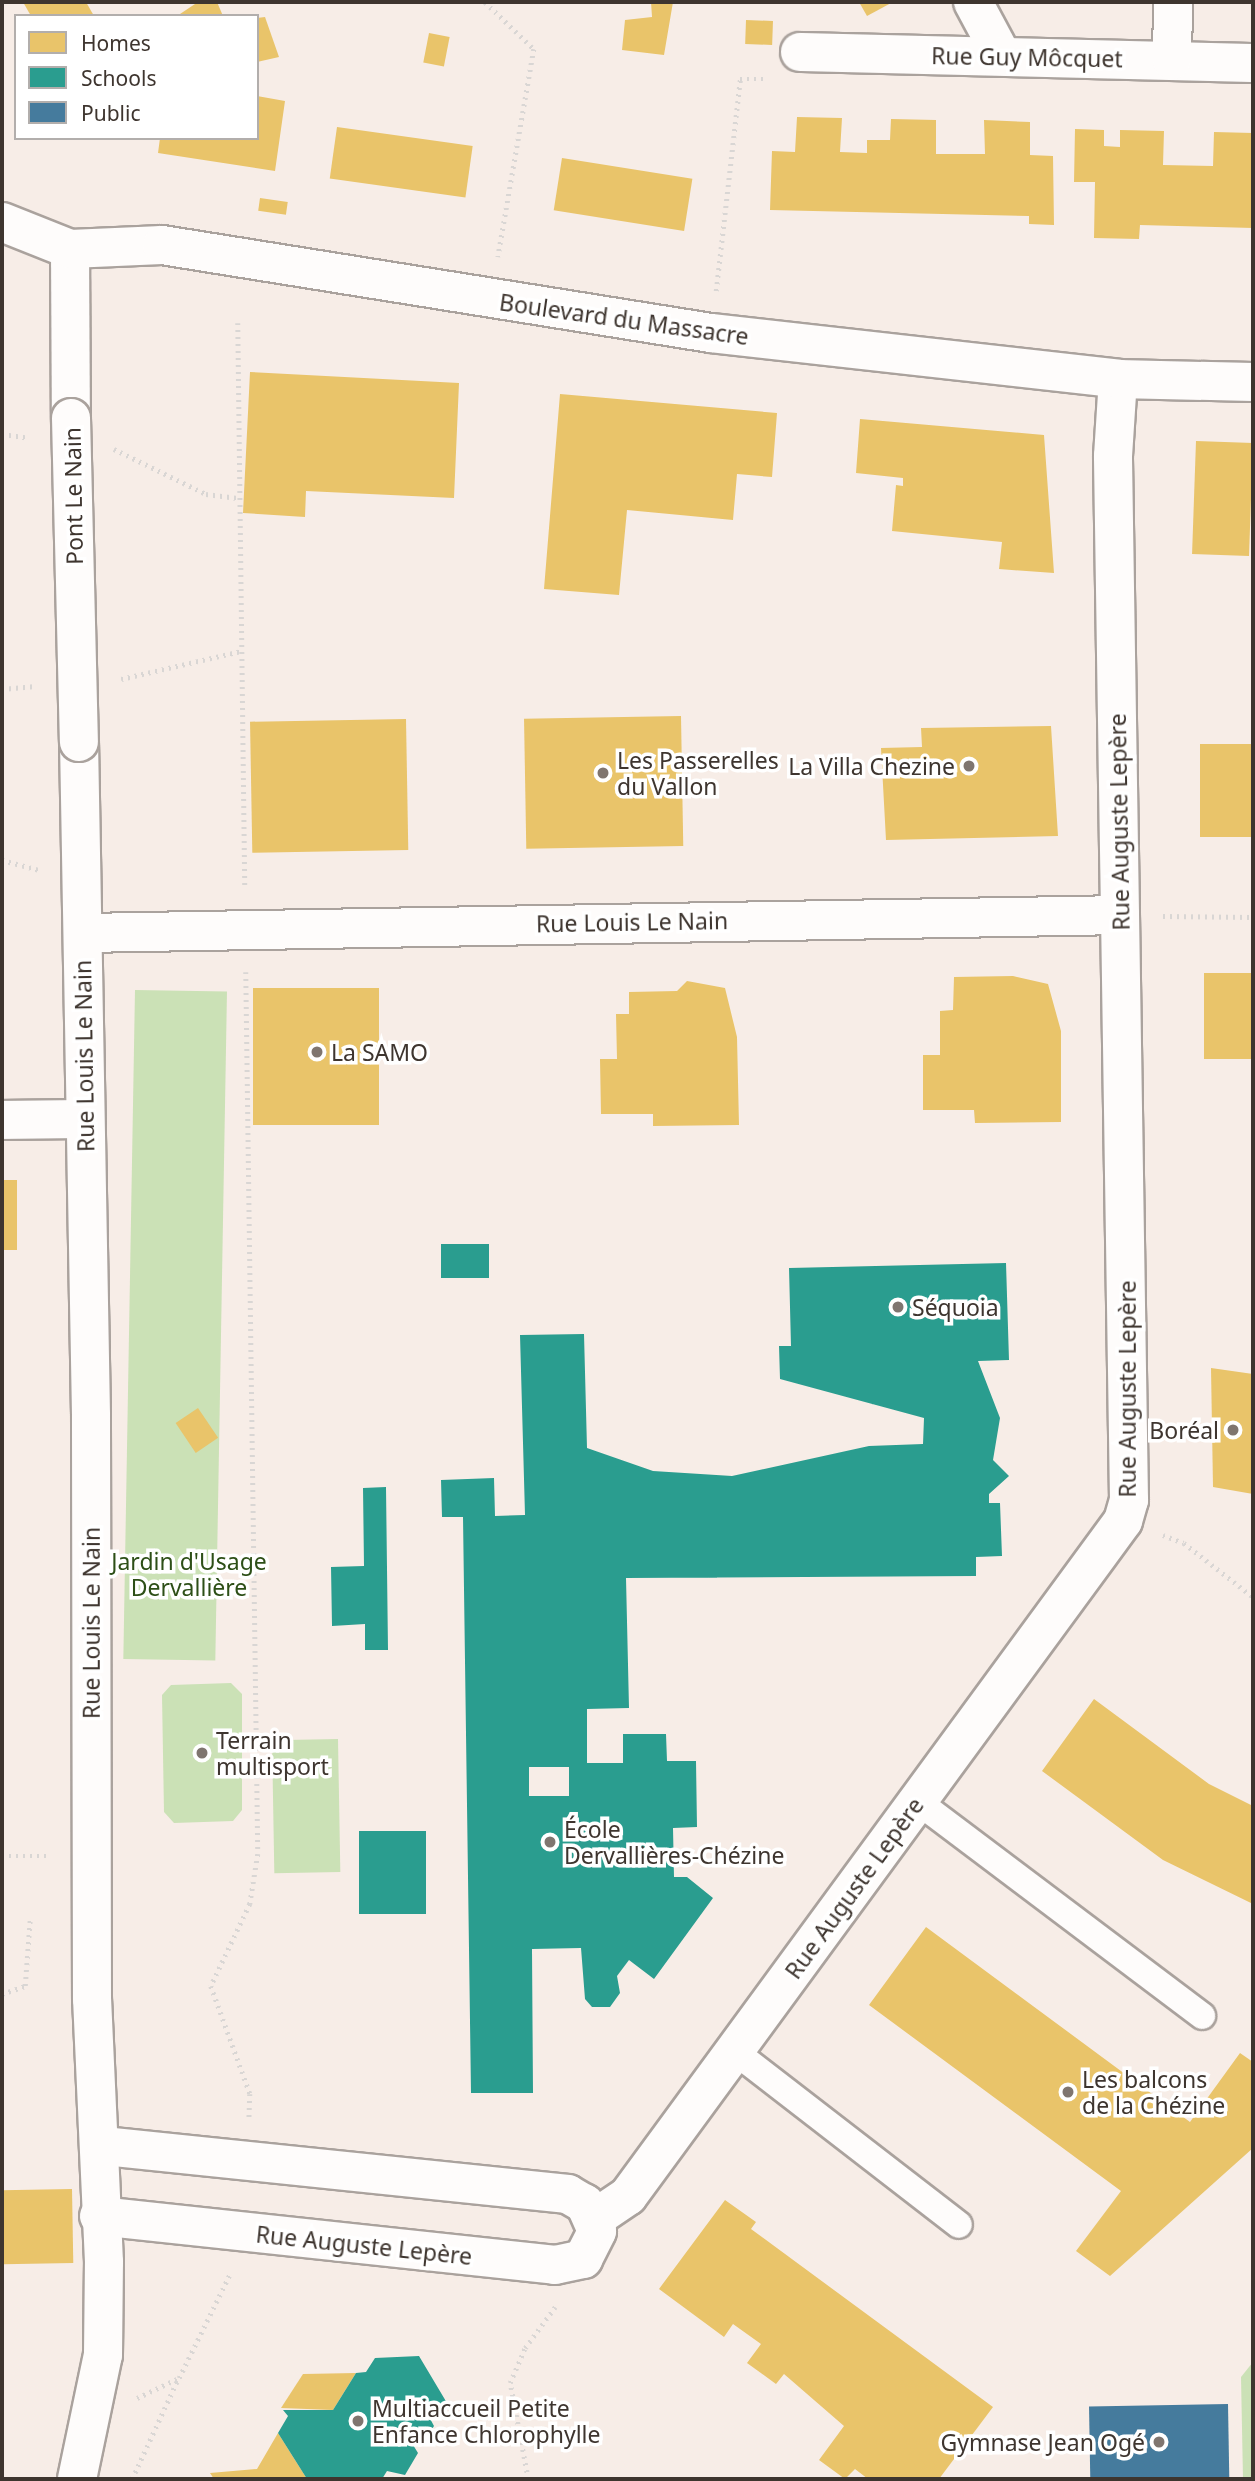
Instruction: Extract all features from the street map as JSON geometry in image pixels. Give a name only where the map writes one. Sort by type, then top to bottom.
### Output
[{"type":"street","points":[[973,2],[1002,56]]},
{"type":"street","points":[[1172,60],[1173,2]]},
{"type":"street","name":"Rue Guy Môcquet","points":[[800,52],[1253,63]]},
{"type":"street","name":"Boulevard du Massacre","points":[[2,222],[70,249],[162,245],[711,333],[1118,379],[1253,382]]},
{"type":"street","name":"Pont Le Nain","points":[[70,249],[71,418],[83,933]]},
{"type":"street","name":"Rue Auguste Lepère","points":[[594,2219],[628,2196],[1123,1521],[1129,1500],[1113,456],[1118,379]]},
{"type":"street","name":"Rue Louis Le Nain","points":[[77,2479],[94,2417],[103,2356],[100,2146],[92,1999],[83,933],[246,928],[1120,915]]},
{"type":"street","points":[[2,1120],[84,1119]]},
{"type":"street","points":[[100,2146],[568,2194],[594,2219],[594,2242],[583,2259]]},
{"type":"street","name":"Rue Auguste Lepère","points":[[99,2216],[555,2265],[583,2259]]},
{"type":"lane","points":[[917,1801],[1202,2016]]},
{"type":"lane","points":[[734,2052],[959,2225]]},
{"type":"path","points":[[485,2],[534,49],[491,299]]},
{"type":"path","points":[[711,333],[740,79],[777,80],[800,52]]},
{"type":"path","points":[[238,323],[238,498],[258,1854],[250,1904],[211,1986],[250,2094],[247,2161]]},
{"type":"path","points":[[2,434],[40,439]]},
{"type":"path","points":[[103,448],[128,451],[206,494],[238,498]]},
{"type":"path","points":[[2,860],[54,874]]},
{"type":"path","points":[[1120,915],[1253,917]]},
{"type":"path","points":[[1202,1556],[1253,1597]]},
{"type":"path","points":[[9,1856],[64,1856]]},
{"type":"path","points":[[2,1994],[25,1986],[30,1920]]},
{"type":"path","points":[[132,2479],[229,2278],[238,2231]]},
{"type":"path","points":[[528,2479],[510,2383],[525,2348],[583,2259]]},
{"type":"path","points":[[94,2417],[179,2378]]},
{"type":"green space","name":"Jardin d'Usage Dervallière","points":[[135,990],[227,992],[215,1661],[123,1659]]},
{"type":"green space","name":"Terrain multisport","points":[[231,1683],[242,1694],[242,1810],[233,1821],[174,1823],[164,1812],[162,1695],[171,1685]]},
{"type":"green space","points":[[338,1739],[340,1872],[274,1873],[272,1740]]},
{"type":"green space","points":[[1253,2362],[1253,2479],[1243,2479],[1241,2377]]},
{"type":"building: Homes","points":[[23,2],[86,2],[93,14],[30,14]]},
{"type":"building: Homes","points":[[198,2],[217,2],[222,14],[180,14]]},
{"type":"building: Homes","points":[[651,2],[673,2],[664,55],[622,50],[625,20],[652,17]]},
{"type":"building: Homes","points":[[859,2],[893,2],[867,16]]},
{"type":"building: Homes","points":[[265,17],[279,57],[259,62],[259,18]]},
{"type":"building: Homes","points":[[746,20],[773,21],[772,45],[745,44]]},
{"type":"building: Homes","points":[[429,33],[450,37],[444,66],[423,62]]},
{"type":"building: Homes","points":[[259,96],[285,101],[275,171],[158,153],[160,140],[259,140]]},
{"type":"building: Homes","points":[[797,117],[842,118],[840,152],[867,153],[867,140],[890,140],[891,119],[936,120],[936,154],[985,154],[984,120],[1030,122],[1030,155],[1053,156],[1054,225],[1029,224],[1029,216],[770,210],[772,151],[795,152]]},
{"type":"building: Homes","points":[[337,127],[473,146],[465,198],[330,178]]},
{"type":"building: Homes","points":[[1075,129],[1104,130],[1104,146],[1120,147],[1120,130],[1164,131],[1163,165],[1213,166],[1214,132],[1253,133],[1253,228],[1140,225],[1139,239],[1094,238],[1095,182],[1074,182]]},
{"type":"building: Homes","points":[[562,158],[692,179],[684,231],[554,210]]},
{"type":"building: Homes","points":[[260,198],[288,202],[286,215],[258,211]]},
{"type":"building: Homes","points":[[250,372],[459,383],[454,498],[306,491],[305,517],[243,513]]},
{"type":"building: Homes","points":[[560,394],[777,413],[772,477],[737,474],[733,520],[627,510],[619,595],[544,589]]},
{"type":"building: Homes","points":[[860,419],[1044,435],[1054,573],[999,569],[1002,542],[892,531],[896,485],[903,486],[903,478],[856,473]]},
{"type":"building: Homes","points":[[1196,441],[1253,443],[1249,556],[1192,554]]},
{"type":"building: Homes","name":"Les Passerelles du Vallon","points":[[681,716],[683,846],[526,849],[524,719]]},
{"type":"building: Homes","points":[[406,719],[408,850],[252,853],[250,722]]},
{"type":"building: Homes","name":"La Villa Chezine","points":[[1051,726],[1058,836],[886,840],[881,748],[922,747],[921,728]]},
{"type":"building: Homes","points":[[1200,744],[1253,744],[1253,837],[1200,837]]},
{"type":"building: Homes","points":[[1204,973],[1253,973],[1253,1059],[1204,1059]]},
{"type":"building: Homes","points":[[1013,976],[1048,984],[1061,1031],[1061,1122],[975,1123],[974,1110],[923,1110],[923,1055],[940,1055],[940,1011],[953,1010],[954,977]]},
{"type":"building: Homes","points":[[687,981],[725,988],[737,1037],[739,1125],[653,1126],[653,1114],[601,1114],[600,1059],[617,1059],[616,1014],[629,1014],[629,992],[677,991]]},
{"type":"building: Homes","name":"La SAMO","points":[[253,988],[379,988],[379,1125],[253,1125]]},
{"type":"building: Homes","points":[[2,1180],[17,1180],[17,1250],[2,1250]]},
{"type":"building: Homes","name":"Boréal","points":[[1211,1368],[1253,1374],[1253,1494],[1213,1487]]},
{"type":"building: Homes","points":[[198,1408],[218,1438],[196,1453],[176,1423]]},
{"type":"building: Homes","points":[[1094,1699],[1209,1784],[1253,1806],[1253,1904],[1163,1860],[1042,1771]]},
{"type":"building: Homes","name":"Les balcons de la Chézine","points":[[926,1927],[1190,2122],[1240,2053],[1253,2062],[1253,2148],[1110,2276],[1076,2251],[1121,2191],[869,2005]]},
{"type":"building: Homes","points":[[72,2189],[73,2263],[3,2264],[2,2190]]},
{"type":"building: Homes","points":[[725,2200],[756,2222],[751,2229],[993,2407],[939,2479],[868,2479],[855,2469],[845,2479],[819,2460],[844,2426],[784,2374],[776,2384],[747,2363],[761,2344],[733,2324],[724,2337],[659,2289]]},
{"type":"building: Homes","points":[[356,2373],[333,2410],[281,2408],[303,2374]]},
{"type":"building: Homes","points":[[278,2433],[307,2479],[214,2479],[210,2473],[257,2469]]},
{"type":"building: Schools","points":[[441,1244],[489,1244],[489,1278],[441,1278]]},
{"type":"building: Schools","points":[[1006,1263],[1009,1360],[978,1361],[1000,1418],[993,1460],[1009,1476],[989,1494],[989,1503],[1000,1503],[1002,1556],[976,1557],[976,1576],[626,1578],[629,1708],[587,1709],[587,1763],[623,1763],[623,1734],[666,1734],[667,1761],[696,1761],[697,1827],[673,1828],[674,1877],[687,1877],[713,1898],[654,1979],[629,1960],[617,1976],[620,1993],[610,2007],[592,2007],[585,1999],[581,1948],[532,1949],[533,2093],[471,2093],[463,1517],[442,1517],[441,1480],[494,1478],[495,1516],[525,1515],[520,1335],[584,1334],[587,1448],[653,1471],[732,1476],[869,1446],[923,1444],[924,1418],[780,1379],[779,1346],[791,1346],[789,1268]],"holes":[[[529,1767],[569,1767],[569,1796],[529,1796]]]},
{"type":"building: Schools","points":[[386,1487],[388,1650],[365,1650],[365,1624],[332,1626],[331,1567],[364,1566],[363,1488]]},
{"type":"building: Schools","points":[[359,1831],[426,1831],[426,1914],[359,1914]]},
{"type":"building: Schools","name":"Multiaccueil Petite Enfance Chlorophylle","points":[[419,2356],[447,2403],[440,2415],[427,2413],[434,2426],[425,2440],[410,2440],[418,2453],[405,2475],[387,2471],[382,2479],[307,2479],[278,2433],[288,2416],[283,2410],[333,2410],[356,2373],[366,2372],[375,2358]]},
{"type":"building: Public","name":"Gymnase Jean Ogé","points":[[1228,2404],[1229,2479],[1090,2479],[1089,2406]]},
{"type":"place","name":"La Villa Chezine","points":[[969,766]]},
{"type":"place","name":"Les Passerelles du Vallon","points":[[603,773]]},
{"type":"place","name":"La SAMO","points":[[317,1052]]},
{"type":"place","name":"Séquoia","points":[[898,1307]]},
{"type":"place","name":"Boréal","points":[[1233,1430]]},
{"type":"place","name":"Terrain multisport","points":[[202,1753]]},
{"type":"place","name":"École Dervallières-Chézine","points":[[550,1842]]},
{"type":"place","name":"Les balcons de la Chézine","points":[[1068,2092]]},
{"type":"place","name":"Multiaccueil Petite Enfance Chlorophylle","points":[[358,2421]]},
{"type":"place","name":"Gymnase Jean Ogé","points":[[1159,2442]]}]
